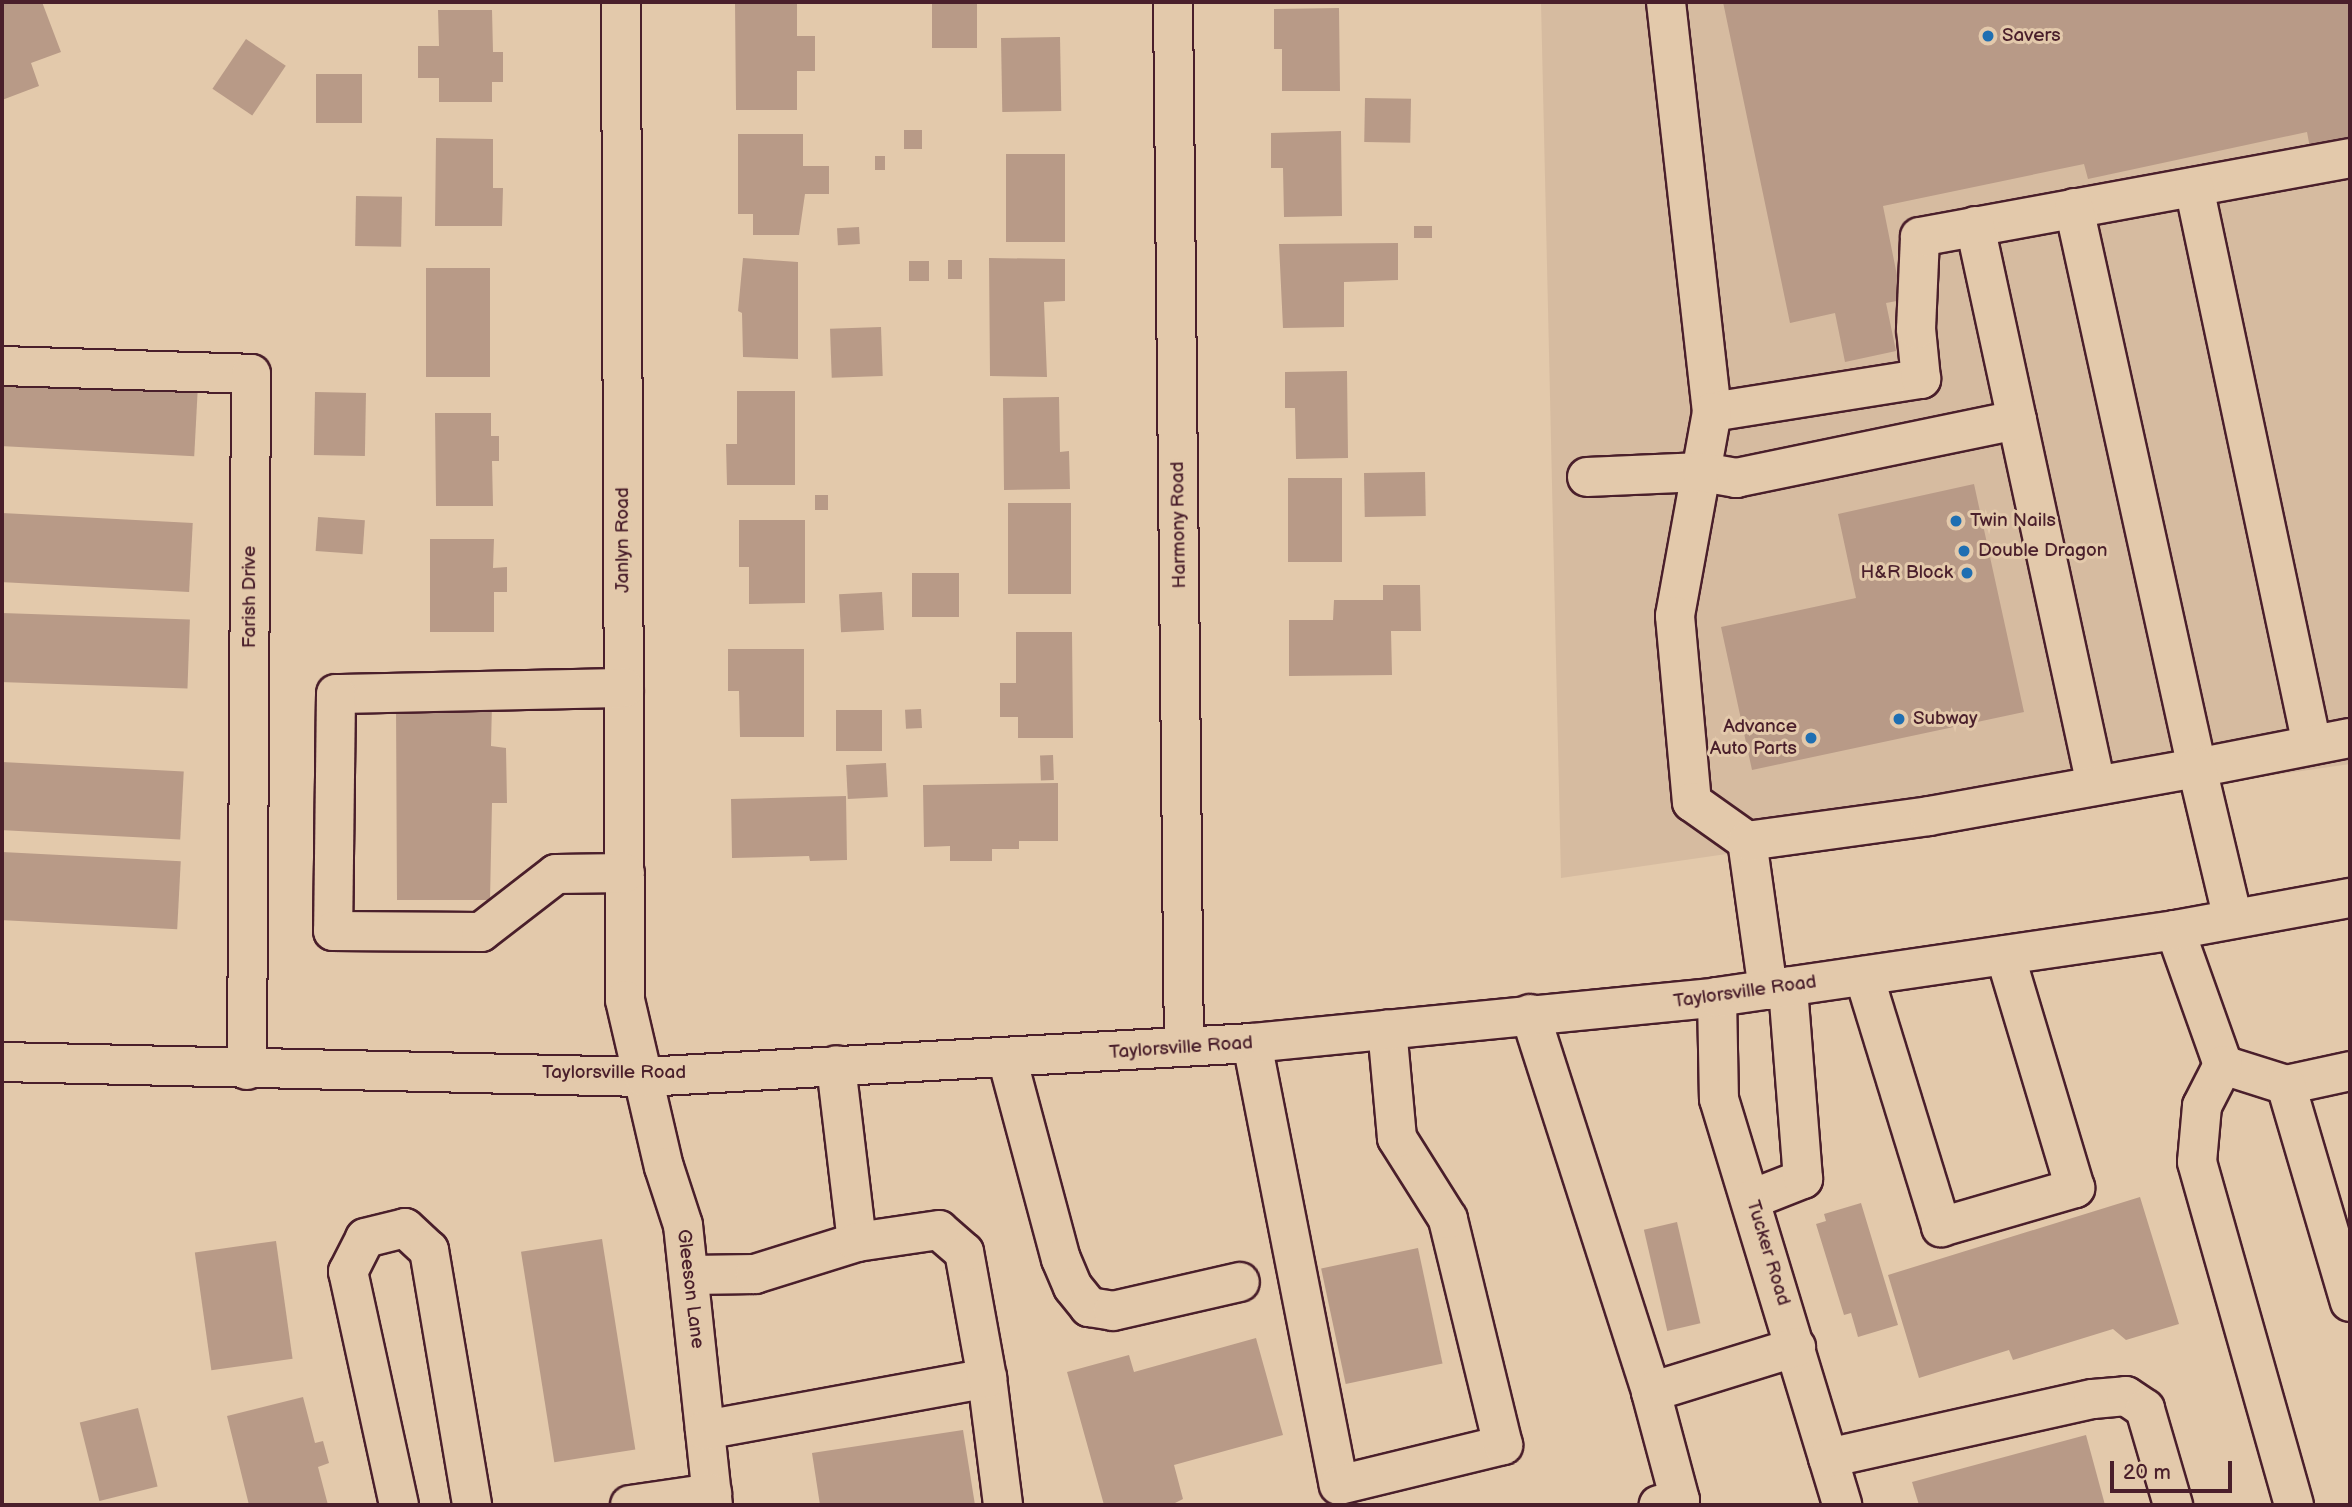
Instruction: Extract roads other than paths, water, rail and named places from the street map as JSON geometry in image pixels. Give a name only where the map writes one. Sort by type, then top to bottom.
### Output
[{"type":"street","name":"Janlyn Road","points":[[621,2],[625,1000],[644,1077]]},
{"type":"street","name":"Harmony Road","points":[[1173,2],[1184,1047]]},
{"type":"street","points":[[1666,2],[1712,412],[1675,616],[1692,802],[1747,841],[1778,988],[1803,1179],[1752,1199]]},
{"type":"street","points":[[1712,412],[1920,379],[1916,329],[1920,237],[2350,158]]},
{"type":"street","points":[[2194,187],[2312,745]]},
{"type":"street","points":[[2074,208],[2197,768],[2233,919]]},
{"type":"street","points":[[1975,226],[2096,785]]},
{"type":"street","name":"Farish Drive","points":[[2,366],[251,374],[247,1070]]},
{"type":"street","points":[[1587,477],[1702,472],[1736,478],[2017,419]]},
{"type":"street","points":[[624,688],[336,694],[333,930],[481,932],[556,874],[625,873]]},
{"type":"street","points":[[1747,841],[1929,816],[2350,738]]},
{"type":"street","name":"Taylorsville Road","points":[[2,1062],[247,1070],[644,1077],[1252,1043],[1717,997],[2175,930],[2350,898]]},
{"type":"street","points":[[2175,930],[2223,1065],[2202,1106],[2197,1163],[2294,1505]]},
{"type":"street","points":[[1864,975],[1941,1227],[2075,1188],[2005,955]]},
{"type":"street","name":"Tucker Road","points":[[1717,997],[1719,1099],[1752,1199],[1842,1505]]},
{"type":"street","points":[[1530,1014],[1651,1392],[1680,1500],[1658,1505]]},
{"type":"street","points":[[1252,1043],[1339,1485],[1503,1445],[1448,1219],[1397,1138],[1387,1029]]},
{"type":"street","points":[[1007,1058],[1061,1259],[1073,1287],[1089,1307],[1113,1311],[1240,1282]]},
{"type":"street","points":[[836,1065],[857,1242]]},
{"type":"street","points":[[2223,1065],[2286,1085],[2350,1071]]},
{"type":"street","name":"Gleeson Lane","points":[[644,1077],[683,1225],[691,1275],[712,1499]]},
{"type":"street","points":[[2286,1085],[2350,1302]]},
{"type":"street","points":[[399,1505],[348,1272],[365,1238],[405,1228],[429,1250],[472,1505]]},
{"type":"street","points":[[691,1275],[755,1274],[857,1242],[939,1230],[964,1252],[987,1378],[1003,1505]]},
{"type":"street","points":[[1651,1392],[1796,1347]]},
{"type":"street","points":[[705,1430],[987,1378]]},
{"type":"street","points":[[1828,1458],[2093,1399],[2126,1396],[2145,1409],[2173,1505]]},
{"type":"street","points":[[630,1505],[712,1499]]},
{"type":"place","name":"Savers","points":[[1988,36]]},
{"type":"place","name":"Twin Nails","points":[[1956,521]]},
{"type":"place","name":"Double Dragon","points":[[1964,551]]},
{"type":"place","name":"H&R Block","points":[[1967,573]]},
{"type":"place","name":"Subway","points":[[1899,719]]},
{"type":"place","name":"Advance Auto Parts","points":[[1811,738]]}]
